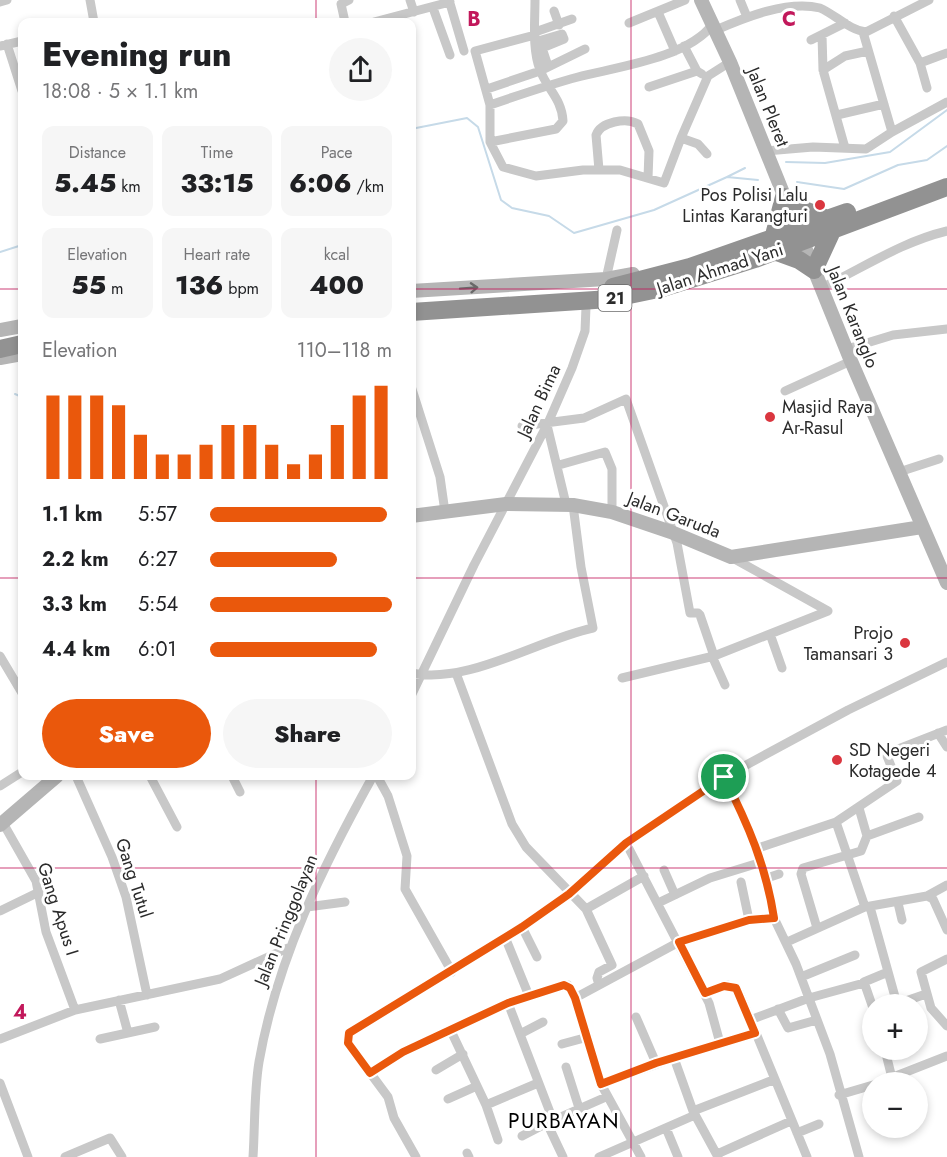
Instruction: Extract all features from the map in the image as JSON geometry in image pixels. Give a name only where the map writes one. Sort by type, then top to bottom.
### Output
[{"type":"highway","name":"Jalan Ahmad Yani","points":[[416,311],[584,291],[651,278],[775,245],[829,225],[947,175]]},
{"type":"highway","name":"Jalan Ahmad Yani","points":[[829,225],[926,196],[947,187]]},
{"type":"highway","points":[[784,197],[829,225],[814,270],[775,245],[784,197]]},
{"type":"highway","name":"Jalan Ahmad Yani","points":[[416,301],[471,304],[610,299],[663,288],[755,259],[775,245]]},
{"type":"highway","points":[[0,336],[18,334]]},
{"type":"highway","points":[[0,349],[18,345]]},
{"type":"street","points":[[0,2],[7,0]]},
{"type":"street","points":[[90,0],[93,18]]},
{"type":"street","points":[[344,18],[340,7],[349,0]]},
{"type":"street","points":[[410,0],[414,12]]},
{"type":"street","points":[[490,142],[556,129],[563,121],[562,111],[550,85],[535,36],[536,0]]},
{"type":"street","points":[[629,23],[685,0]]},
{"type":"street","name":"Jalan Pleret","points":[[701,0],[730,62],[800,236]]},
{"type":"street","points":[[740,0],[747,17]]},
{"type":"street","points":[[390,18],[433,8],[449,1],[465,51]]},
{"type":"street","points":[[490,105],[550,85],[640,63],[680,49],[714,27],[785,6],[800,5],[822,9],[863,32],[872,30],[924,1]]},
{"type":"street","points":[[433,8],[450,55]]},
{"type":"street","points":[[554,11],[559,25]]},
{"type":"street","points":[[658,12],[680,49],[697,71],[708,76]]},
{"type":"street","points":[[894,16],[920,63],[927,88]]},
{"type":"street","points":[[535,36],[572,19]]},
{"type":"street","points":[[811,40],[845,23]]},
{"type":"street","points":[[863,32],[892,132]]},
{"type":"street","points":[[544,68],[542,48],[564,39],[562,34],[535,36],[475,51],[490,105],[488,126],[490,142],[503,167],[526,174],[620,170],[664,183]]},
{"type":"street","points":[[822,35],[823,70],[845,148]]},
{"type":"street","points":[[18,42],[3,45],[18,81]]},
{"type":"street","points":[[486,89],[544,68],[585,49]]},
{"type":"street","points":[[823,70],[836,60],[868,51]]},
{"type":"street","points":[[920,63],[947,53]]},
{"type":"street","points":[[668,193],[664,183],[708,76],[730,62]]},
{"type":"street","points":[[649,87],[697,71]]},
{"type":"street","points":[[766,151],[813,147],[866,149],[947,102]]},
{"type":"street","points":[[837,115],[884,104]]},
{"type":"street","points":[[599,170],[596,135],[598,130],[604,125],[631,121],[638,124],[649,152],[648,178]]},
{"type":"street","points":[[681,138],[701,146],[707,154]]},
{"type":"street","points":[[926,196],[947,193]]},
{"type":"street","points":[[606,279],[617,230]]},
{"type":"street","points":[[821,288],[865,267],[899,246],[947,231]]},
{"type":"street","name":"Jalan Karanglo","points":[[800,236],[947,583]]},
{"type":"street","points":[[416,318],[585,307],[635,301],[688,288],[736,272],[755,259]]},
{"type":"street","points":[[416,291],[606,279],[642,273],[651,278]]},
{"type":"street","name":"Jalan Bima","points":[[506,504],[547,424],[578,353],[585,331],[585,307]]},
{"type":"street","points":[[0,330],[18,327]]},
{"type":"street","points":[[785,391],[849,355],[903,333],[947,328]]},
{"type":"street","points":[[0,358],[18,355]]},
{"type":"street","points":[[522,426],[591,416],[626,399],[660,489],[671,532],[677,543],[690,613],[698,612],[700,615],[725,685]]},
{"type":"street","points":[[416,403],[440,477],[445,512]]},
{"type":"street","points":[[416,674],[456,673],[524,653],[533,646],[564,634],[593,628],[569,504],[547,424]]},
{"type":"street","points":[[559,465],[605,452],[612,469],[612,512]]},
{"type":"street","points":[[899,472],[939,459]]},
{"type":"street","points":[[416,686],[506,504]]},
{"type":"street","name":"Jalan Garuda","points":[[416,515],[506,504],[569,504],[612,512],[671,532],[731,557],[922,526]]},
{"type":"street","points":[[621,678],[713,656],[828,611],[731,557]]},
{"type":"street","points":[[770,634],[782,668]]},
{"type":"street","points":[[0,656],[18,686]]},
{"type":"street","points":[[415,1157],[394,1118],[391,1102],[348,1043],[349,1033],[522,927],[569,894],[626,843],[724,777],[848,710],[947,662]]},
{"type":"street","points":[[456,673],[512,824],[526,847],[586,909],[612,965],[598,972],[597,978],[600,985]]},
{"type":"street","points":[[758,848],[836,822],[897,781],[886,756],[888,753],[943,731],[947,747]]},
{"type":"street","points":[[0,786],[18,775]]},
{"type":"street","points":[[724,777],[758,848],[767,878],[774,918],[787,942],[830,1054],[839,1095],[859,1157]]},
{"type":"street","points":[[2,824],[52,780]]},
{"type":"street","name":"Gang Tutul","points":[[78,780],[112,856],[126,897],[147,995]]},
{"type":"street","points":[[152,780],[177,827]]},
{"type":"street","points":[[234,780],[240,792]]},
{"type":"street","name":"Jalan Pringgolayan","points":[[253,1157],[258,1064],[274,991],[290,947],[337,841],[373,780]]},
{"type":"street","points":[[378,780],[388,796],[407,856],[405,889],[452,972]]},
{"type":"street","points":[[817,928],[802,869],[862,850],[867,836],[859,808]]},
{"type":"street","points":[[867,836],[919,817]]},
{"type":"street","points":[[836,822],[868,907],[893,994]]},
{"type":"street","name":"Gang Apus I","points":[[2,824],[27,863],[39,892],[46,932],[75,1010]]},
{"type":"street","points":[[626,843],[705,993],[720,1043]]},
{"type":"street","points":[[658,903],[710,878],[762,862]]},
{"type":"street","points":[[664,870],[675,895]]},
{"type":"street","points":[[767,878],[779,874]]},
{"type":"street","points":[[586,909],[644,876]]},
{"type":"street","points":[[741,882],[749,920]]},
{"type":"street","points":[[787,942],[868,907],[927,896],[947,885]]},
{"type":"street","points":[[0,911],[39,892]]},
{"type":"street","points":[[927,896],[933,899],[947,930]]},
{"type":"street","points":[[307,907],[345,902]]},
{"type":"street","points":[[898,903],[902,920]]},
{"type":"street","points":[[575,998],[626,968],[679,942],[749,920],[774,918]]},
{"type":"street","points":[[522,927],[537,957]]},
{"type":"street","points":[[505,937],[530,996]]},
{"type":"street","points":[[0,1039],[75,1010],[220,979],[290,947]]},
{"type":"street","points":[[801,977],[855,955]]},
{"type":"street","points":[[926,994],[921,971],[947,959]]},
{"type":"street","points":[[750,1020],[809,998],[864,983],[888,972]]},
{"type":"street","points":[[864,983],[868,994]]},
{"type":"street","points":[[370,1073],[403,1052],[508,1003],[564,985],[570,988],[575,998],[606,1096],[641,1157]]},
{"type":"street","points":[[705,993],[724,986],[733,986],[739,992],[773,1080],[807,1157]]},
{"type":"street","points":[[928,999],[932,1008],[947,1026]]},
{"type":"street","points":[[119,1000],[128,1033]]},
{"type":"street","points":[[508,1003],[563,1157]]},
{"type":"street","points":[[778,1009],[788,1028],[817,1020]]},
{"type":"street","points":[[636,1017],[656,1063]]},
{"type":"street","points":[[520,1034],[543,1022]]},
{"type":"street","points":[[100,1039],[154,1027]]},
{"type":"street","points":[[451,1031],[486,1105],[498,1140]]},
{"type":"street","points":[[601,1084],[656,1063],[755,1033]]},
{"type":"street","points":[[562,1044],[588,1037]]},
{"type":"street","points":[[436,1070],[463,1054]]},
{"type":"street","points":[[907,1072],[947,1056]]},
{"type":"street","points":[[674,1058],[694,1113],[717,1156],[791,1121]]},
{"type":"street","points":[[566,1067],[579,1108]]},
{"type":"street","points":[[599,1157],[773,1080]]},
{"type":"street","points":[[0,1083],[27,1157]]},
{"type":"street","points":[[486,1105],[538,1083]]},
{"type":"street","points":[[448,1099],[477,1086]]},
{"type":"street","points":[[839,1095],[862,1088]]},
{"type":"street","points":[[522,1136],[606,1096]]},
{"type":"street","points":[[797,1133],[819,1124]]},
{"type":"street","points":[[666,1128],[678,1157]]},
{"type":"street","points":[[65,1157],[111,1138],[122,1157]]},
{"type":"waterway","points":[[786,162],[825,163],[890,152],[947,110]]},
{"type":"waterway","points":[[416,128],[467,118],[478,127],[501,200],[512,208],[549,216],[574,233],[654,210],[727,177],[758,180]]},
{"type":"waterway","points":[[797,182],[844,189],[898,165],[927,160],[947,146]]},
{"type":"waterway","points":[[727,177],[745,168]]},
{"type":"waterway","points":[[0,252],[18,246]]},
{"type":"place","name":"Pos Polisi Lalu Lintas Karangturi","points":[[820,205]]},
{"type":"place","name":"Masjid Raya Ar-Rasul","points":[[770,417]]},
{"type":"place","name":"Projo Tamansari 3","points":[[905,643]]},
{"type":"place","name":"SD Negeri Kotagede 4","points":[[837,760]]},
{"type":"district","name":"PURBAYAN","points":[[564,1121]]},
{"type":"route","points":[[724,777],[758,848],[769,886],[774,918],[749,920],[679,942],[705,993],[728,985],[736,988],[755,1033],[656,1063],[601,1084],[575,998],[568,985],[564,985],[508,1003],[403,1052],[370,1073],[348,1043],[349,1033],[522,927],[569,894],[626,843],[724,777]]}]
